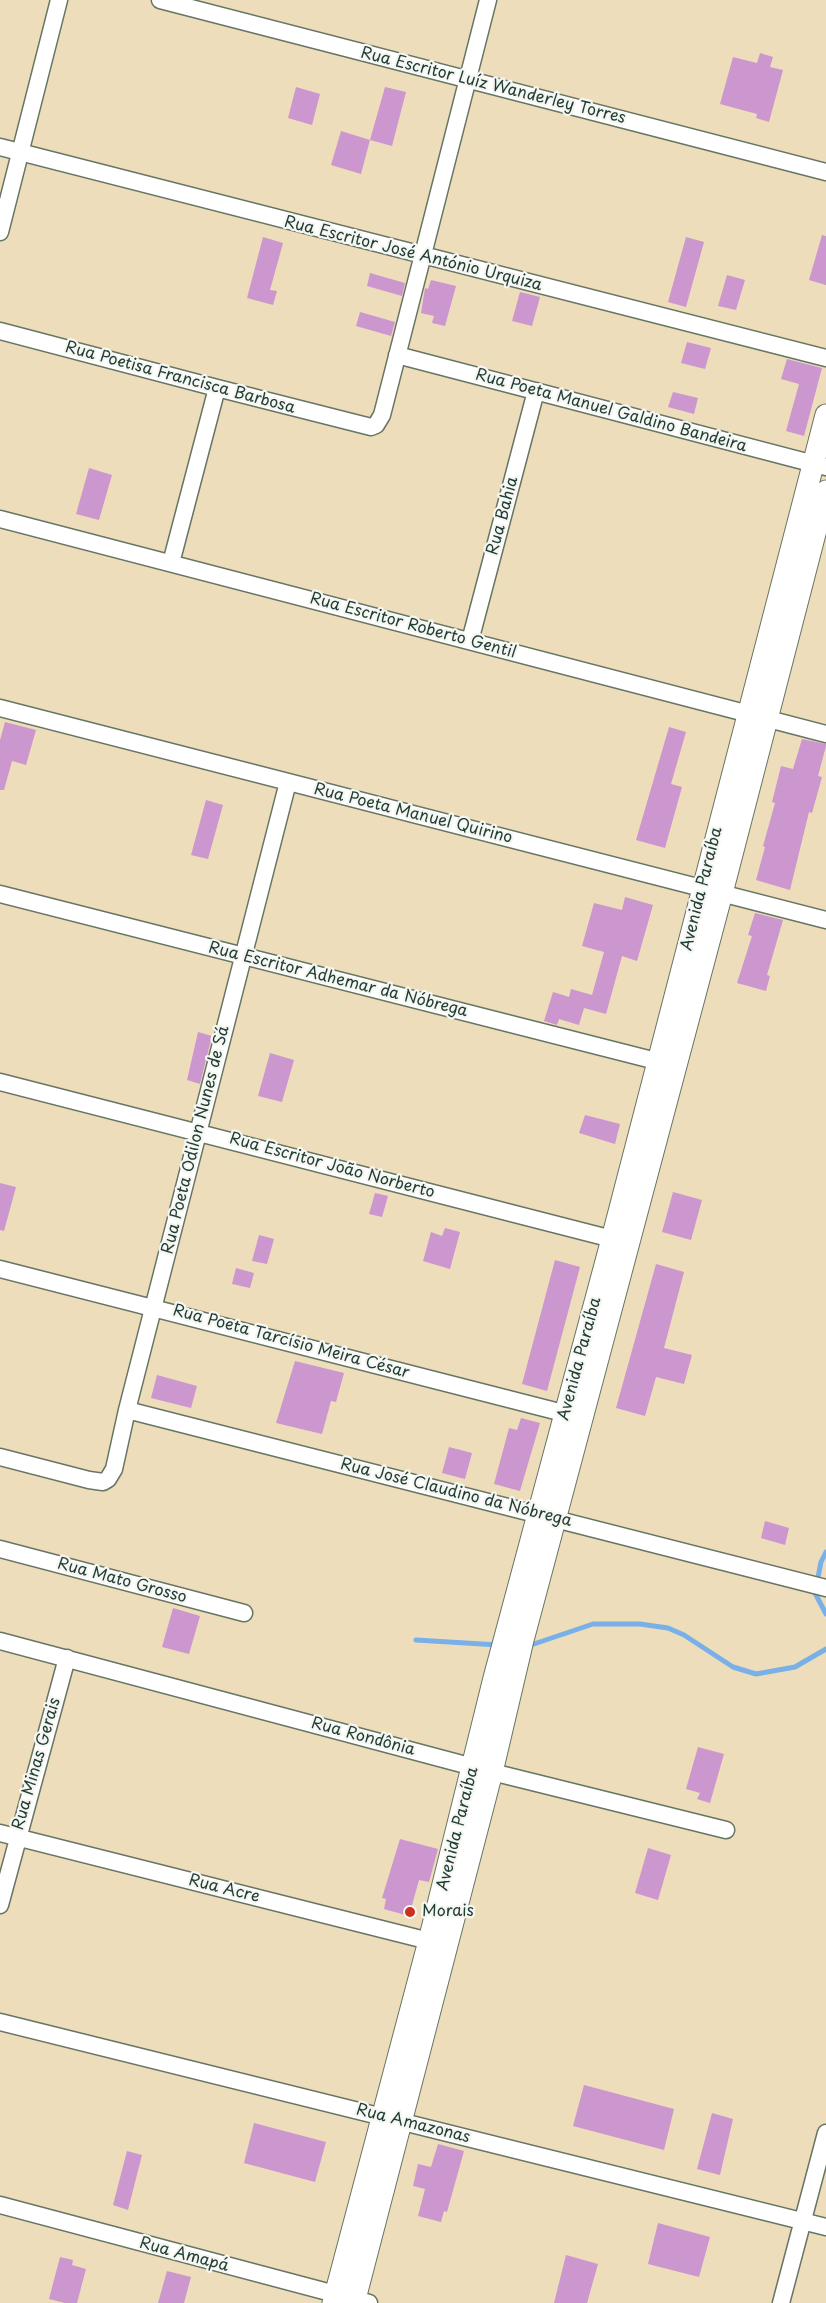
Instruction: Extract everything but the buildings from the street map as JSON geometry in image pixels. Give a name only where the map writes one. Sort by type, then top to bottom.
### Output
[{"type":"street","points":[[0,232],[59,0]]},
{"type":"street","name":"Rua Escritor Luíz Wanderley Torres","points":[[160,0],[826,172]]},
{"type":"street","points":[[397,355],[488,0]]},
{"type":"street","name":"Rua Escritor José António Urquiza","points":[[0,147],[423,257],[826,358]]},
{"type":"street","name":"Rua Poetisa Francisca Barbosa","points":[[0,331],[370,427],[380,421],[397,355]]},
{"type":"street","name":"Rua Poeta Manuel Galdino Bandeira","points":[[397,355],[819,465]]},
{"type":"street","points":[[171,563],[217,388]]},
{"type":"street","name":"Rua Bahia","points":[[470,641],[536,392]]},
{"type":"street","name":"Avenida Paraíba","points":[[712,891],[747,714],[819,465],[826,415]]},
{"type":"street","name":"Avenida Paraíba","points":[[349,2301],[391,2118],[510,1669],[514,1639],[712,891],[767,719],[826,491]]},
{"type":"street","name":"Rua Escritor Roberto Gentil","points":[[0,519],[826,734]]},
{"type":"street","name":"Rua Poeta Manuel Quirino","points":[[0,708],[826,920]]},
{"type":"street","name":"Rua Poeta Odilon Nunes de Sá","points":[[0,1457],[89,1480],[103,1482],[111,1475],[288,782]]},
{"type":"street","name":"Rua Escritor Adhemar da Nóbrega","points":[[0,894],[667,1064]]},
{"type":"street","name":"Rua Escritor João Norberto","points":[[0,1082],[620,1241]]},
{"type":"street","name":"Rua Poeta Tarcísio Meira César","points":[[0,1269],[153,1306],[574,1415]]},
{"type":"street","name":"Rua José Claudino da Nóbrega","points":[[127,1410],[826,1588]]},
{"type":"street","name":"Rua Mato Grosso","points":[[0,1549],[244,1613]]},
{"type":"street","name":"Rua Rondônia","points":[[0,1641],[483,1769],[726,1830]]},
{"type":"street","name":"Rua Minas Gerais","points":[[0,1905],[67,1658]]},
{"type":"street","name":"Rua Acre","points":[[0,1833],[438,1943]]},
{"type":"street","name":"Rua Amazonas","points":[[0,2022],[826,2227]]},
{"type":"street","points":[[781,2303],[826,2133]]},
{"type":"street","name":"Rua Amapá","points":[[0,2205],[349,2301]]},
{"type":"waterway","points":[[826,1552],[821,1562],[815,1593],[826,1614]]},
{"type":"waterway","points":[[528,1646],[593,1624],[640,1624],[668,1628],[684,1635],[733,1667],[756,1674],[795,1667],[826,1649]]},
{"type":"waterway","points":[[416,1640],[498,1645]]},
{"type":"place","name":"Morais","points":[[410,1912]]}]
